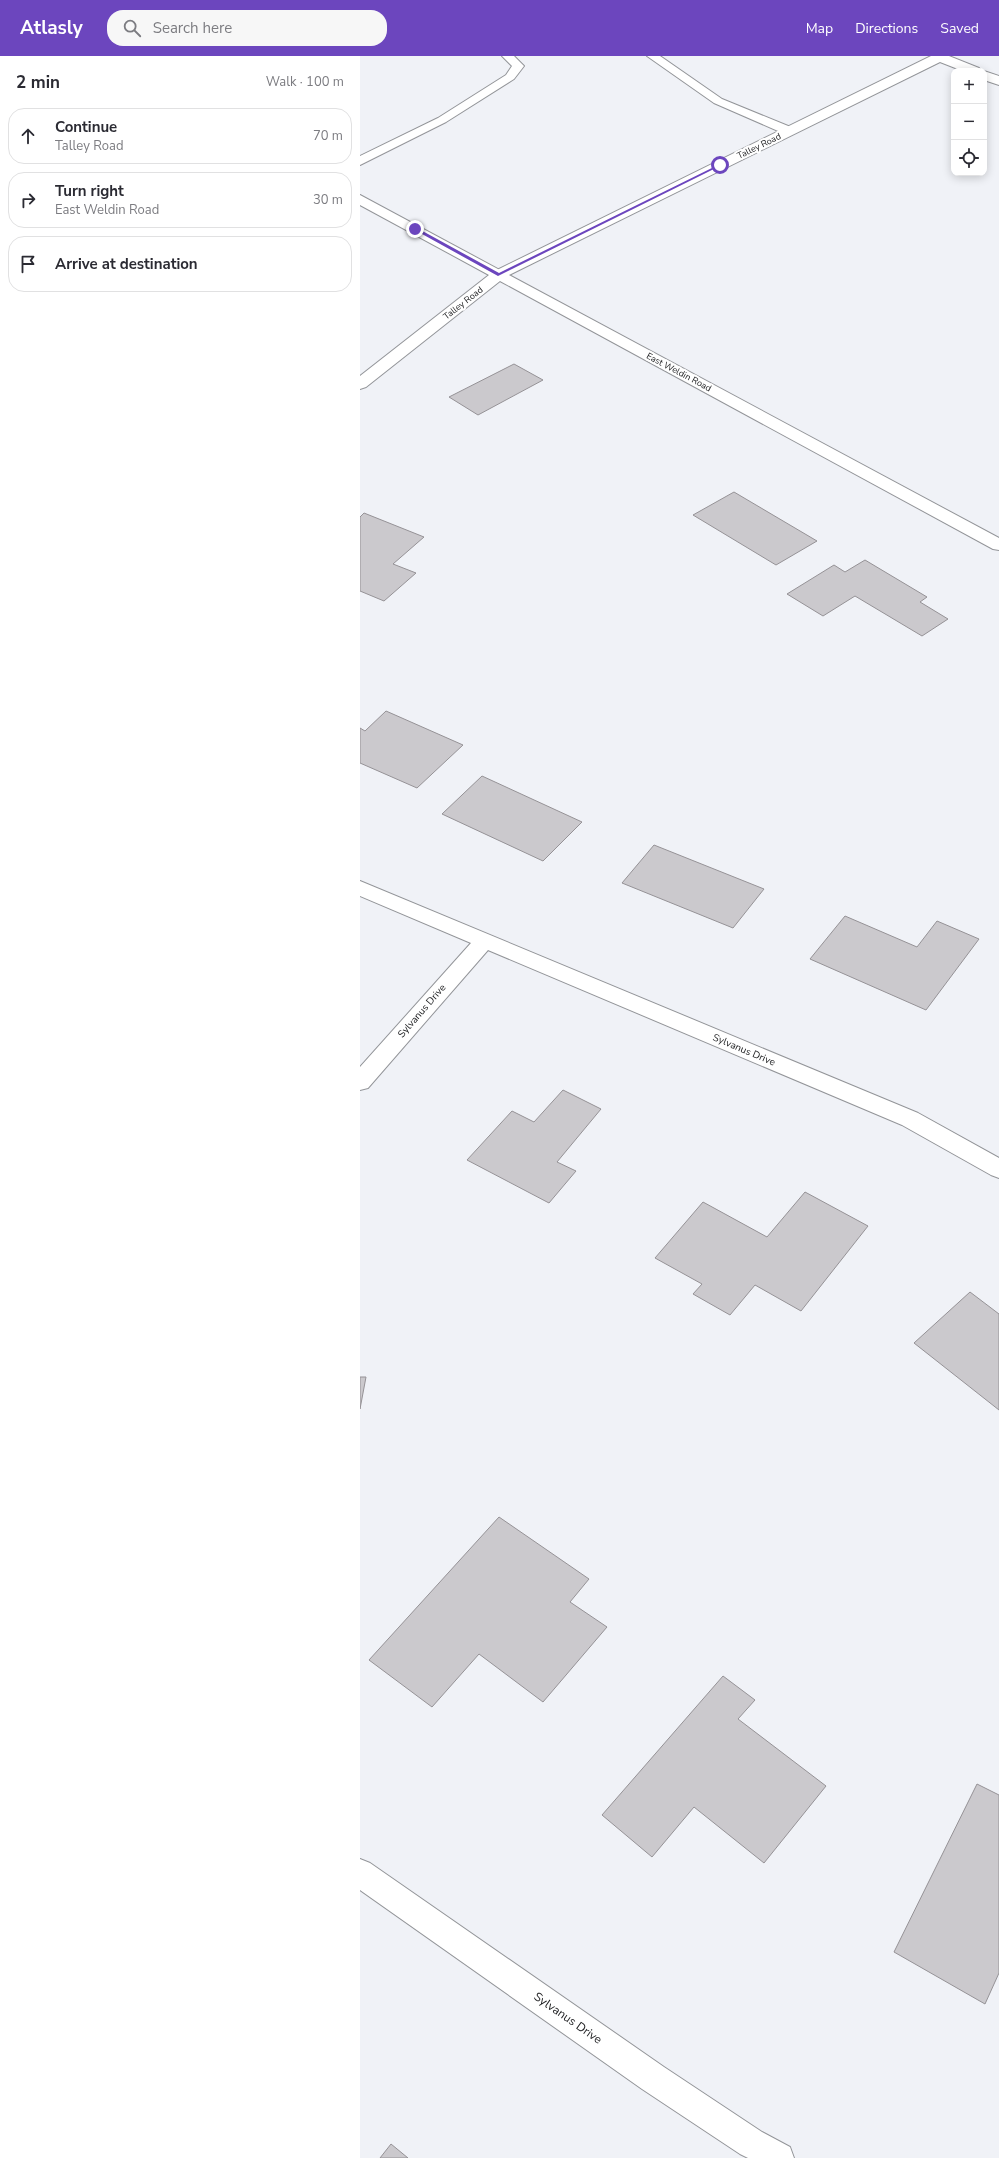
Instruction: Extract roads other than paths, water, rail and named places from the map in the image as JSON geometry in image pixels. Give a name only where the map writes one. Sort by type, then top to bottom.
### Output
[{"type":"street","name":"Talley Road","points":[[360,384],[498,275],[941,56]]},
{"type":"street","points":[[941,56],[967,68]]},
{"type":"street","points":[[987,76],[999,81]]},
{"type":"street","name":"East Weldin Road","points":[[360,199],[999,545]]},
{"type":"street","name":"Sylvanus Drive","points":[[360,888],[910,1119],[999,1169]]},
{"type":"street","name":"Sylvanus Drive","points":[[360,1082],[484,941]]},
{"type":"street","name":"Sylvanus Drive","points":[[360,1873],[653,2078],[751,2143],[779,2158]]},
{"type":"lane","points":[[360,161],[442,120],[510,77],[518,66],[508,56]]},
{"type":"lane","points":[[653,56],[718,101],[789,131]]}]
